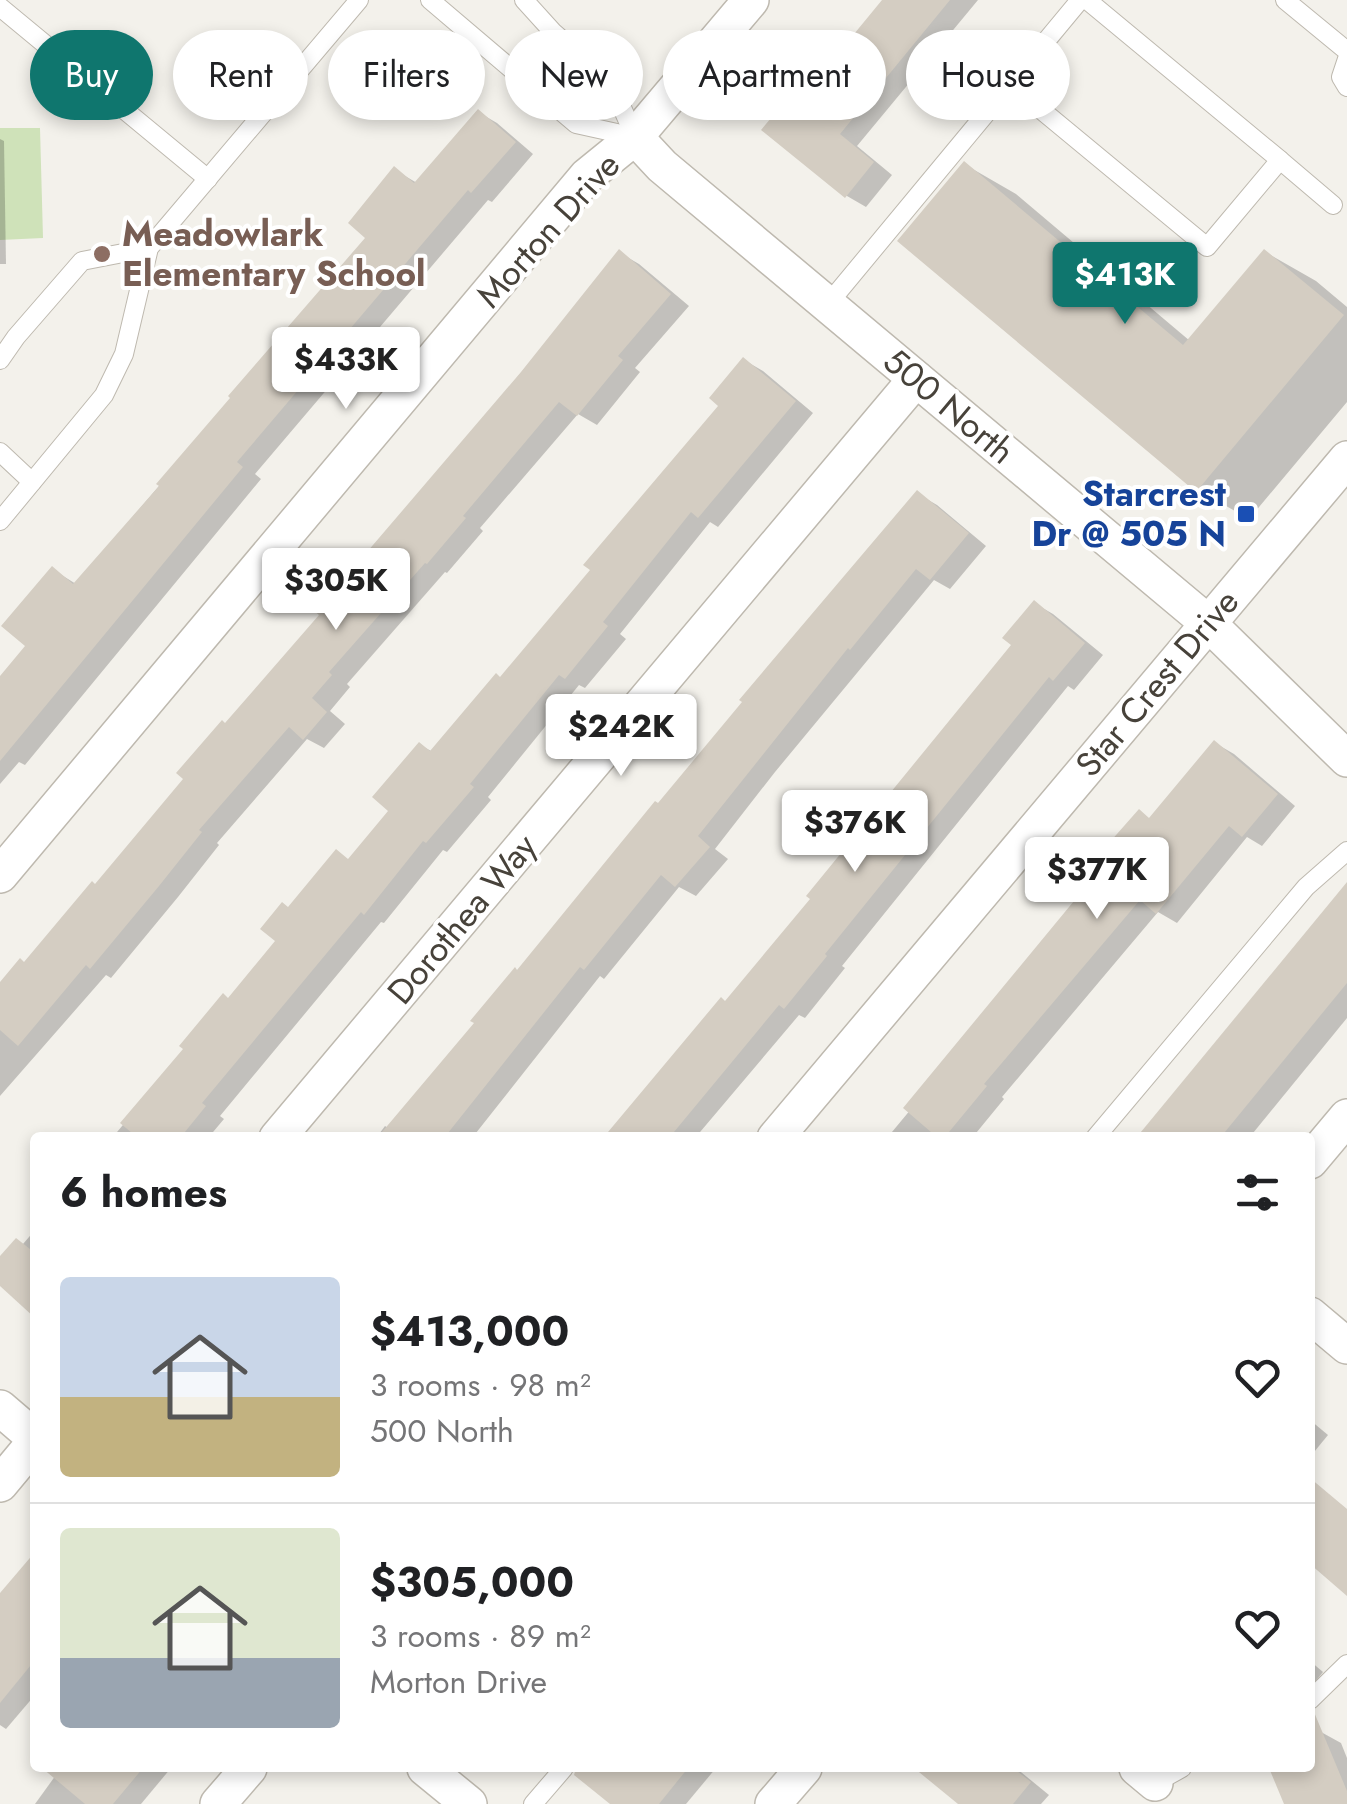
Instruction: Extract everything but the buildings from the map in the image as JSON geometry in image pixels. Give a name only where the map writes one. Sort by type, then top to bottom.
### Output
[{"type":"street","name":"Morton Drive","points":[[0,875],[587,176],[635,137],[751,0]]},
{"type":"street","name":"500 North","points":[[635,137],[662,166],[1208,623],[1347,759]]},
{"type":"street","name":"Dorothea Way","points":[[283,1132],[916,378]]},
{"type":"street","name":"Star Crest Drive","points":[[780,1132],[1347,459]]},
{"type":"street","points":[[1315,1155],[1347,1116]]},
{"type":"street","points":[[1315,1319],[1347,1346]]},
{"type":"street","points":[[0,1408],[30,1435]]},
{"type":"street","points":[[0,1484],[30,1446]]},
{"type":"street","points":[[218,1804],[246,1772]]},
{"type":"street","points":[[430,1772],[468,1804]]},
{"type":"street","points":[[773,1804],[801,1772]]},
{"type":"lane","points":[[0,520],[104,395],[124,354],[149,248],[359,0]]},
{"type":"lane","points":[[430,0],[576,124],[635,137]]},
{"type":"lane","points":[[524,0],[610,83],[635,137]]},
{"type":"lane","points":[[1058,30],[1084,0],[1333,205]]},
{"type":"lane","points":[[1285,0],[1347,51]]},
{"type":"lane","points":[[0,7],[208,178]]},
{"type":"lane","points":[[1347,59],[1341,76],[1347,88]]},
{"type":"lane","points":[[828,304],[980,120]]},
{"type":"lane","points":[[1053,120],[1207,248],[1280,160]]},
{"type":"lane","points":[[0,360],[82,260],[149,248]]},
{"type":"lane","points":[[0,452],[32,482]]},
{"type":"lane","points":[[1100,1132],[1306,887],[1347,851]]},
{"type":"lane","points":[[1315,1695],[1347,1664]]},
{"type":"lane","points":[[533,1804],[561,1772]]},
{"type":"green space","points":[[0,128],[40,128],[43,238],[0,240]]},
{"type":"place","name":"Meadowlark Elementary School","points":[[102,254]]},
{"type":"place","name":"Starcrest Dr @ 505 N","points":[[1246,514]]}]
